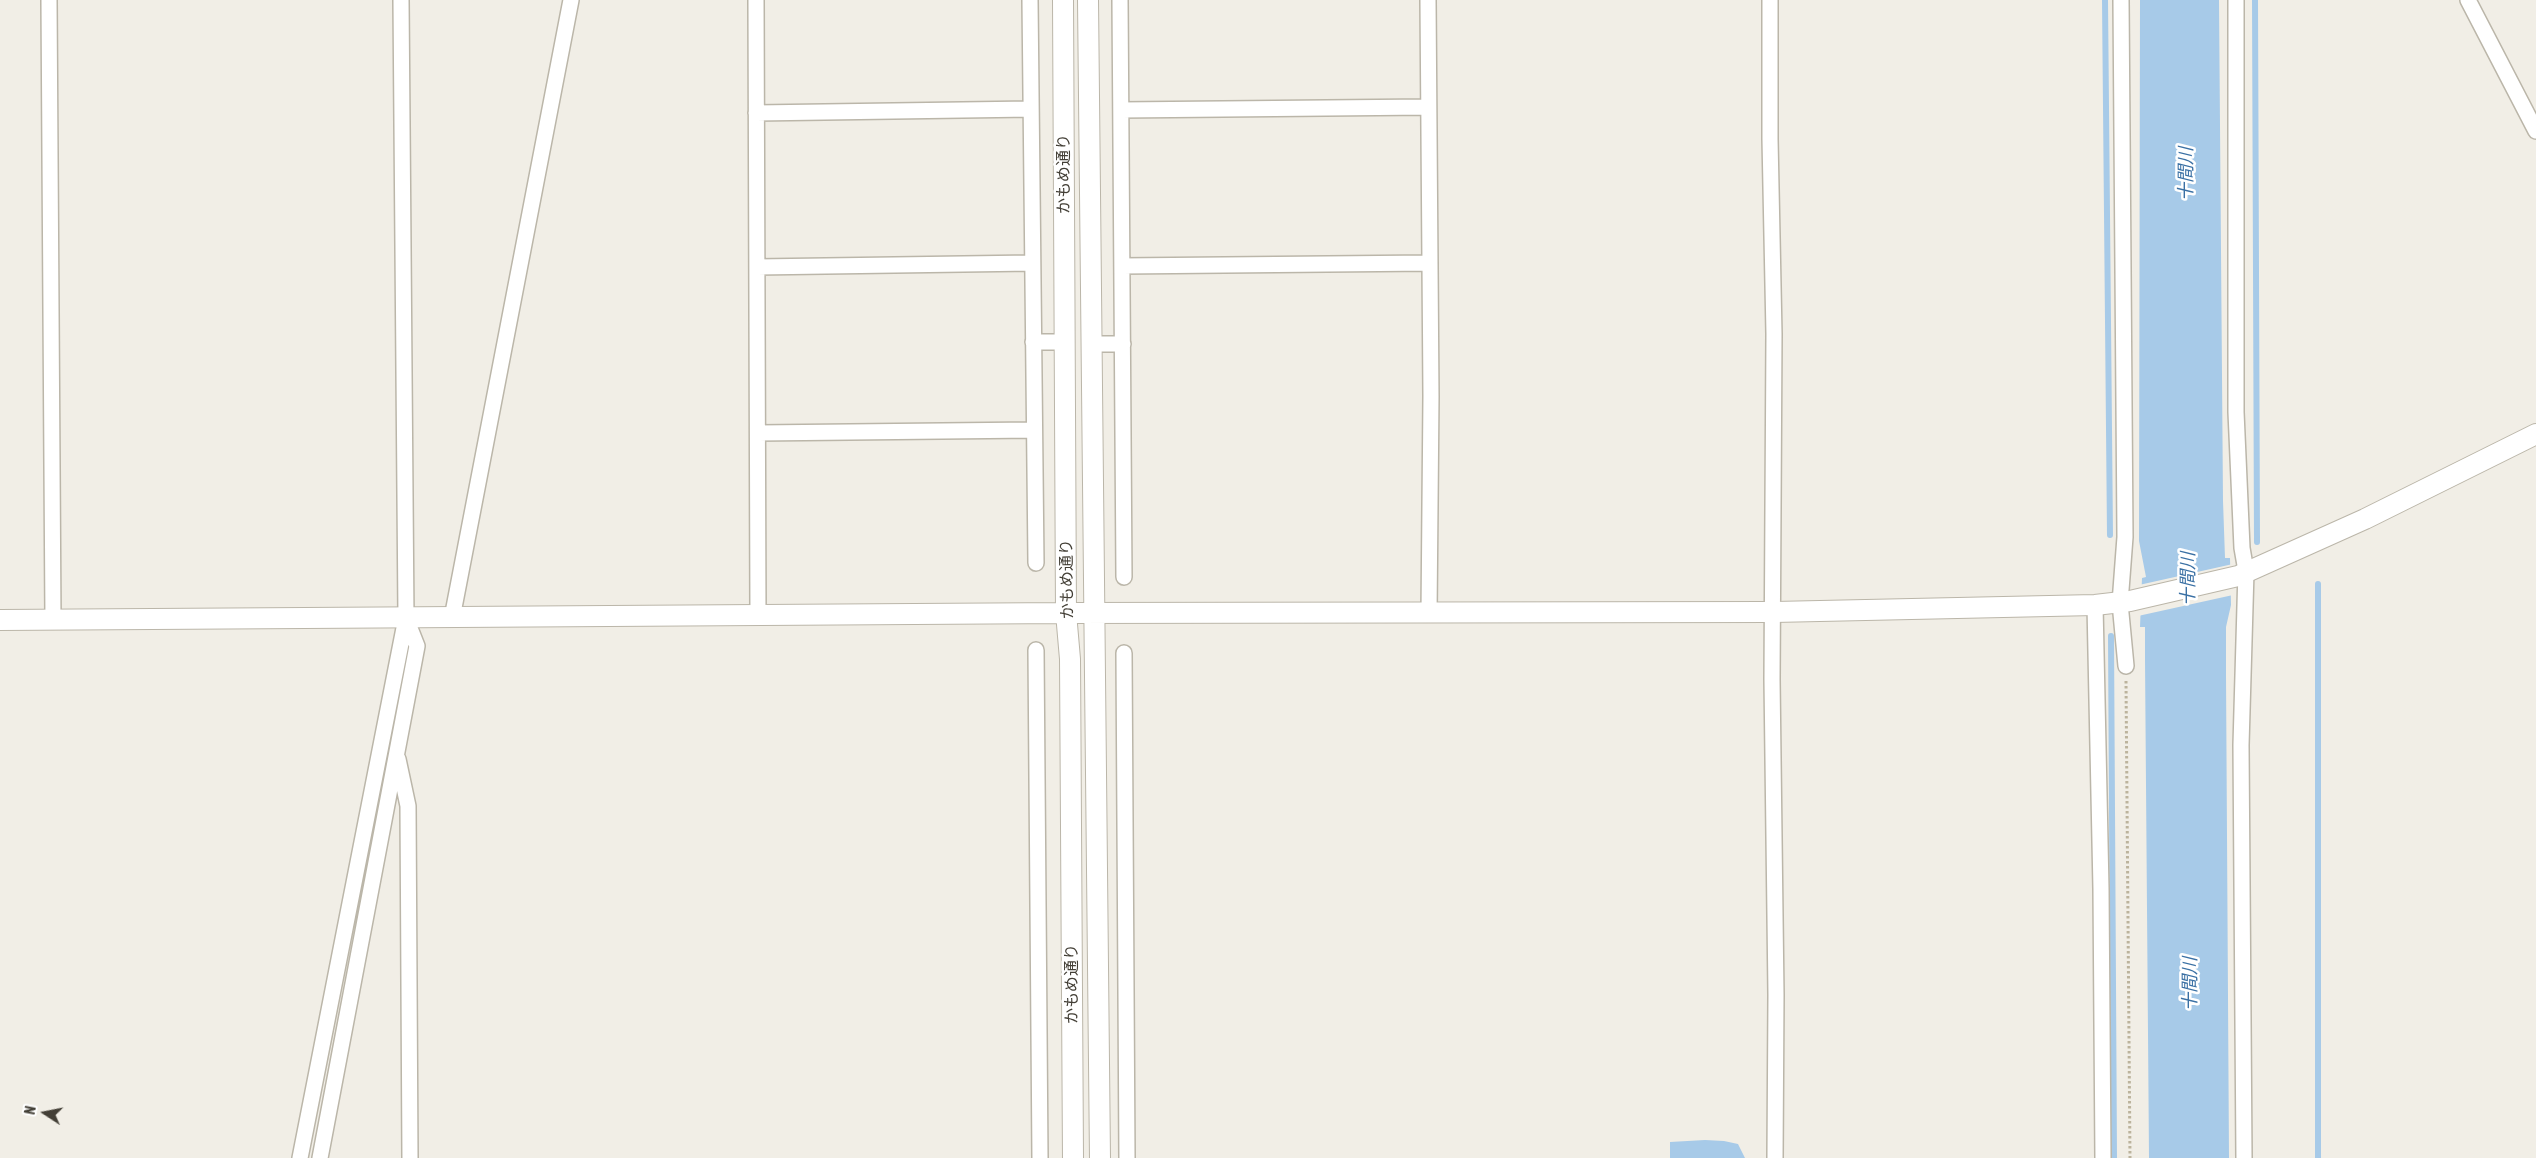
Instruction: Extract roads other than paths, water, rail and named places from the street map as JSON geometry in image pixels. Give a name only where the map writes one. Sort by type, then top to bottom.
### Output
[{"type":"street","points":[[49,0],[52,620]]},
{"type":"street","points":[[300,1158],[406,618],[401,0]]},
{"type":"street","points":[[452,618],[571,0]]},
{"type":"street","points":[[756,0],[758,615]]},
{"type":"street","points":[[1030,0],[1036,563]]},
{"type":"street","name":"かもめ通り","points":[[1063,0],[1066,613],[1070,659],[1073,1158]]},
{"type":"street","name":"かもめ通り","points":[[1088,0],[1100,1158]]},
{"type":"street","points":[[1120,0],[1124,577]]},
{"type":"street","points":[[1428,0],[1430,263],[1429,614]]},
{"type":"street","points":[[1770,0],[1774,612],[1772,727],[1776,995],[1775,1158]]},
{"type":"street","points":[[2121,0],[2126,666]]},
{"type":"street","points":[[2236,0],[2236,412],[2242,548],[2241,745],[2244,1158]]},
{"type":"street","points":[[2468,0],[2536,132]]},
{"type":"street","points":[[1121,110],[1428,107]]},
{"type":"street","points":[[756,113],[1031,109]]},
{"type":"street","points":[[757,266],[1032,263]]},
{"type":"street","points":[[1122,266],[1430,263]]},
{"type":"street","points":[[1033,342],[1064,342]]},
{"type":"street","points":[[1092,344],[1123,344]]},
{"type":"street","points":[[758,433],[1034,430]]},
{"type":"street","points":[[0,620],[1066,613],[1429,614],[1774,612],[2095,605],[2125,602],[2242,574],[2365,519],[2536,434]]},
{"type":"street","points":[[2095,605],[2102,889],[2103,1158]]},
{"type":"street","points":[[320,1158],[417,646],[406,618]]},
{"type":"street","points":[[1036,650],[1040,1158]]},
{"type":"street","points":[[1124,653],[1127,1158]]},
{"type":"street","points":[[396,752],[408,806],[410,1158]]},
{"type":"water","name":"十間川","points":[[2140,0],[2219,0],[2223,501],[2225,558],[2230,558],[2231,605],[2226,627],[2229,1158],[2149,1158],[2145,627],[2140,627],[2142,578],[2146,577],[2139,541]]},
{"type":"water","points":[[1705,1140],[1738,1144],[1745,1158],[1670,1158],[1670,1142]]},
{"type":"waterway","points":[[2105,0],[2110,535]]},
{"type":"waterway","points":[[2255,0],[2257,542]]},
{"type":"waterway","points":[[2318,584],[2318,1158]]},
{"type":"waterway","points":[[2111,636],[2114,1158]]}]
